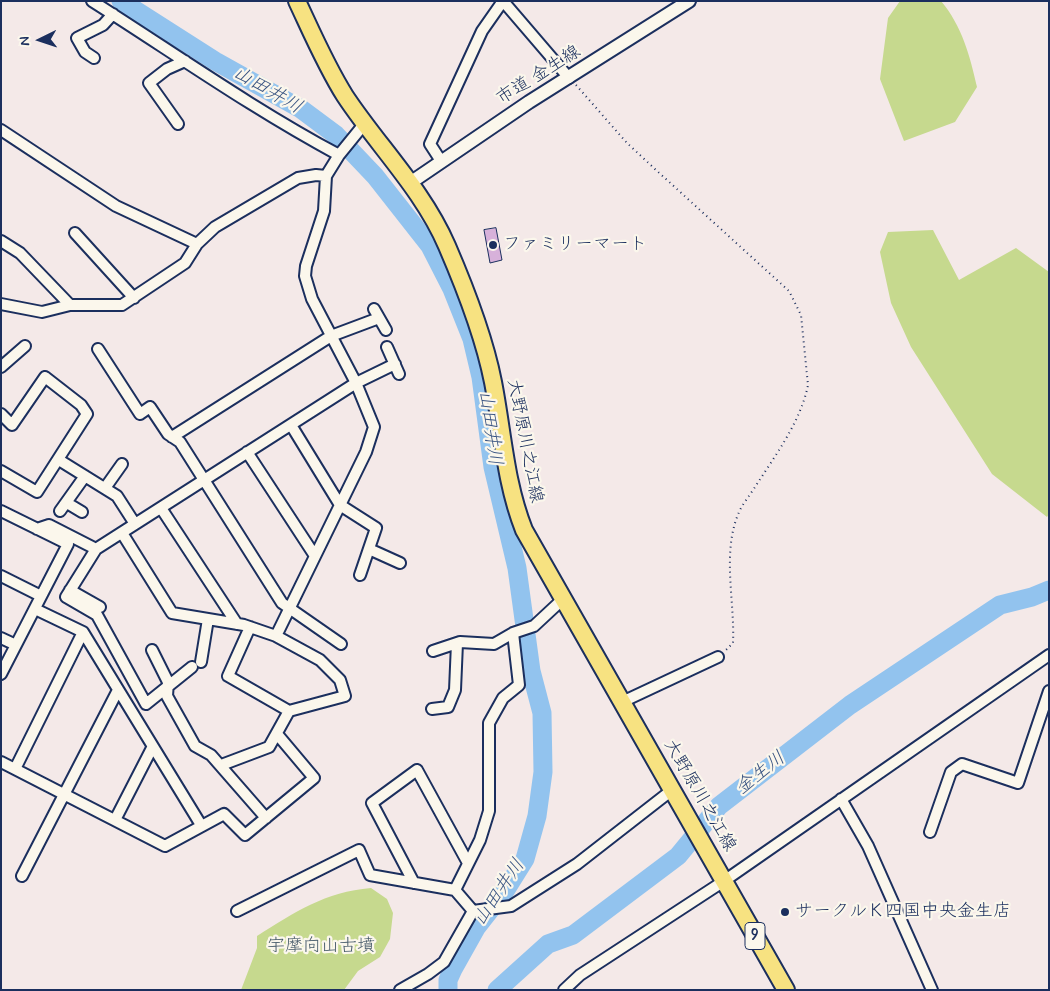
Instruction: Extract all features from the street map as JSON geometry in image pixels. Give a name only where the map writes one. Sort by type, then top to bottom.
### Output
[{"type":"main road","name":"大野原川之江線","points":[[297,1],[335,80],[410,183],[435,221],[446,245],[478,328],[493,384],[507,473],[516,511],[524,530],[786,990]]},
{"type":"street","points":[[92,1],[294,130],[339,155]]},
{"type":"street","points":[[441,161],[430,144],[482,31],[503,1],[569,78]]},
{"type":"street","name":"市道 金生線","points":[[410,183],[689,1]]},
{"type":"street","points":[[94,58],[85,52],[77,38],[103,25],[113,14]]},
{"type":"street","points":[[178,124],[149,83],[167,69],[185,61]]},
{"type":"street","points":[[276,636],[366,452],[374,428],[356,383],[312,299],[305,276],[306,266],[324,212],[326,176],[339,155],[365,123]]},
{"type":"street","points":[[1,130],[116,206],[197,244]]},
{"type":"street","points":[[1,304],[42,312],[70,305],[122,305],[185,263],[197,244],[215,227],[298,178],[316,175],[326,176]]},
{"type":"street","points":[[75,233],[134,298]]},
{"type":"street","points":[[1,240],[26,260],[70,305]]},
{"type":"street","points":[[18,268],[26,260]]},
{"type":"street","points":[[91,267],[99,260]]},
{"type":"street","points":[[172,437],[331,336],[377,314],[386,330]]},
{"type":"street","points":[[1,367],[25,346]]},
{"type":"street","points":[[208,619],[197,665],[146,704],[97,615],[66,598],[96,549],[356,383],[397,369],[387,347]]},
{"type":"street","points":[[98,348],[140,414],[150,407],[172,437],[180,442],[282,603],[341,644]]},
{"type":"street","points":[[1,414],[12,425],[45,377],[81,405],[87,414],[37,492],[1,471]]},
{"type":"street","points":[[291,425],[340,505],[376,528],[360,575]]},
{"type":"street","points":[[247,452],[315,556]]},
{"type":"street","points":[[59,460],[117,496],[135,524]]},
{"type":"street","points":[[105,488],[122,464]]},
{"type":"street","points":[[82,512],[64,507],[85,476]]},
{"type":"street","points":[[161,508],[236,624]]},
{"type":"street","points":[[1,511],[68,544],[1,674]]},
{"type":"street","points":[[36,529],[49,525],[96,549]]},
{"type":"street","points":[[122,533],[172,613],[250,627],[276,636],[320,660],[340,680],[345,696],[289,711],[228,676],[250,627]]},
{"type":"street","points":[[368,549],[400,563]]},
{"type":"street","points":[[1,576],[41,596]]},
{"type":"street","points":[[70,590],[100,607]]},
{"type":"street","points":[[433,651],[456,643],[494,644],[513,633],[534,626],[563,599]]},
{"type":"street","points":[[35,609],[84,632],[200,825]]},
{"type":"street","points":[[15,769],[84,632]]},
{"type":"street","points":[[455,890],[480,840],[490,811],[489,723],[503,698],[519,685],[513,633]]},
{"type":"street","points":[[1,638],[16,645]]},
{"type":"street","points":[[432,709],[448,707],[455,690],[456,643]]},
{"type":"street","points":[[152,650],[168,682],[167,696],[195,746],[211,755],[266,818]]},
{"type":"street","points":[[564,990],[580,975],[724,881],[1049,655]]},
{"type":"street","points":[[622,702],[718,657]]},
{"type":"street","points":[[22,876],[118,690]]},
{"type":"street","points":[[930,832],[951,772],[962,764],[1018,782],[1049,691]]},
{"type":"street","points":[[224,764],[269,747],[289,711]]},
{"type":"street","points":[[1,762],[164,846],[200,825],[224,814],[244,835],[314,778],[277,734]]},
{"type":"street","points":[[115,820],[152,748]]},
{"type":"street","points":[[414,883],[372,802],[417,770],[468,863]]},
{"type":"street","points":[[473,911],[511,906],[577,864],[672,790]]},
{"type":"street","points":[[841,799],[868,846],[932,990]]},
{"type":"street","points":[[237,911],[359,850],[370,875],[455,890],[473,911]]},
{"type":"street","points":[[400,990],[428,974],[444,962],[473,911]]},
{"type":"path","points":[[569,78],[628,143],[789,291],[801,315],[808,385],[806,396],[785,439],[740,509],[734,528],[731,560],[734,621],[733,643],[718,657]]},
{"type":"green space","points":[[900,1],[941,1],[960,31],[977,87],[955,122],[904,141],[880,79],[888,18]]},
{"type":"green space","points":[[933,230],[959,280],[1016,248],[1049,272],[1049,514],[1047,517],[992,474],[911,347],[891,303],[880,252],[888,232]]},
{"type":"green space","name":"宇摩向山古墳","points":[[371,888],[387,899],[393,913],[390,939],[380,957],[358,971],[344,990],[241,990],[257,948],[257,936],[311,904],[354,890]]},
{"type":"building","name":"ファミリーマート","points":[[496,228],[502,260],[490,263],[484,230]]},
{"type":"waterway","name":"山田井川","points":[[121,1],[215,61],[301,109],[336,135],[375,176],[430,246],[452,289],[472,339],[481,377],[493,467],[517,568],[531,671],[542,713],[543,772],[537,816],[525,859],[505,891],[476,928],[448,980],[448,990]]},
{"type":"waterway","name":"金生川","points":[[497,990],[548,944],[573,935],[678,856],[719,806],[850,705],[1000,605],[1032,597],[1049,590]]},
{"type":"place","name":"ファミリーマート","points":[[493,245]]},
{"type":"place","name":"サークルＫ四国中央金生店","points":[[785,912]]}]
